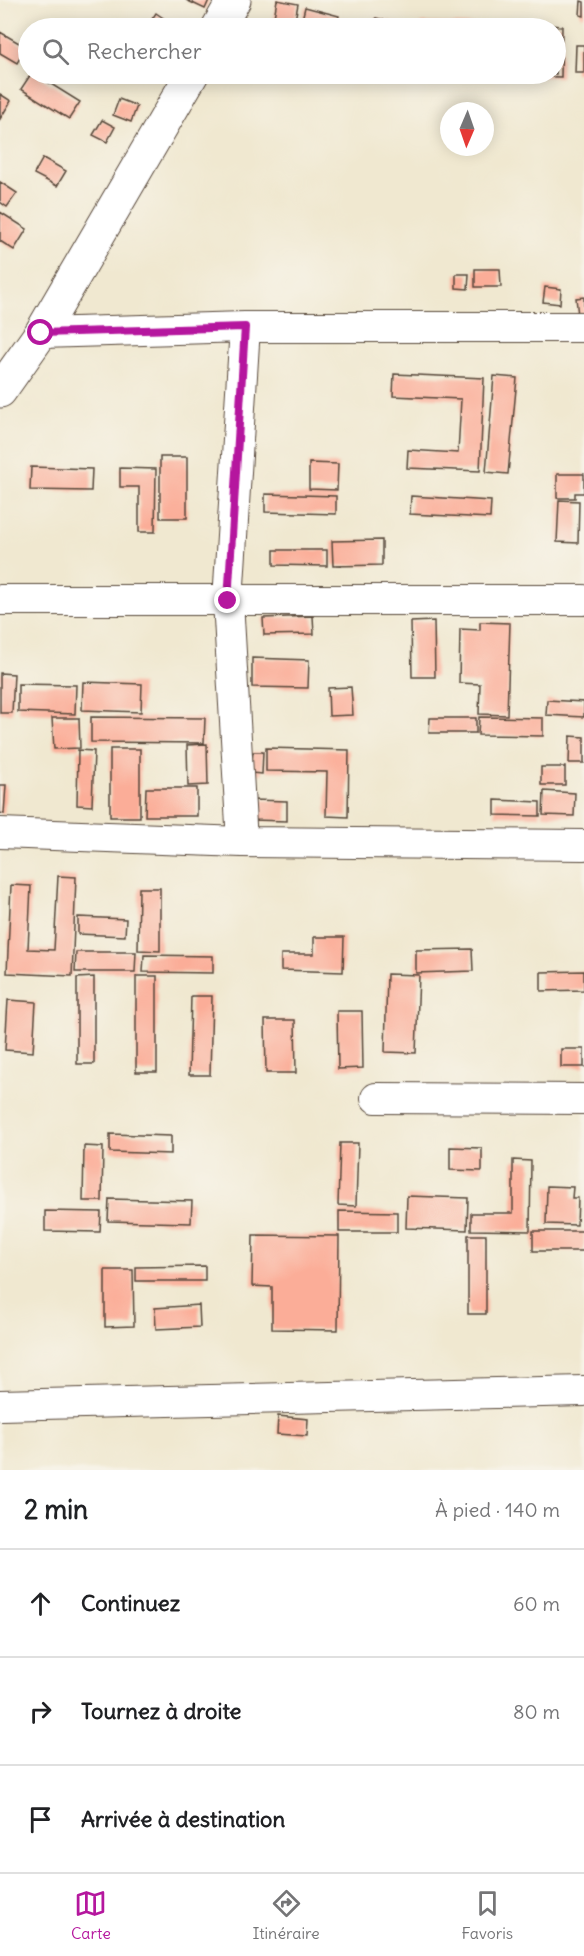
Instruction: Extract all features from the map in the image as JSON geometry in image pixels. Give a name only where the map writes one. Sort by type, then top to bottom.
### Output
[{"type":"main road","points":[[224,18],[234,0]]},
{"type":"main road","points":[[0,391],[41,333],[186,84]]},
{"type":"street","points":[[242,842],[228,601],[245,327]]},
{"type":"street","points":[[41,333],[245,327],[584,327]]},
{"type":"street","points":[[0,600],[584,600]]},
{"type":"street","points":[[0,833],[242,842],[584,845]]},
{"type":"street","points":[[376,1098],[584,1100]]},
{"type":"street","points":[[0,1405],[584,1390]]},
{"type":"building","points":[[186,0],[209,0],[205,9]]},
{"type":"building","points":[[277,0],[298,4],[295,18],[274,18]]},
{"type":"building","points":[[581,1],[584,2],[584,16],[580,15]]},
{"type":"building","points":[[305,7],[339,16],[338,18],[302,18]]},
{"type":"building","points":[[156,13],[163,18],[153,18]]},
{"type":"building","points":[[0,32],[18,42],[18,61],[17,63],[0,53]]},
{"type":"building","points":[[576,45],[584,45],[584,73],[575,73]]},
{"type":"building","points":[[24,84],[51,84],[80,102],[69,119],[21,89]]},
{"type":"building","points":[[0,94],[11,101],[0,119]]},
{"type":"building","points":[[119,99],[137,106],[131,122],[113,115]]},
{"type":"building","points":[[102,120],[115,127],[107,142],[93,135]]},
{"type":"building","points":[[43,158],[66,171],[57,186],[34,174]]},
{"type":"building","points":[[0,182],[17,193],[7,207],[0,202]]},
{"type":"building","points":[[0,212],[27,229],[14,250],[0,241]]},
{"type":"building","points":[[475,269],[500,269],[501,287],[475,287]]},
{"type":"building","points":[[456,274],[469,274],[468,289],[456,288]]},
{"type":"building","points":[[545,287],[561,289],[560,304],[543,302]]},
{"type":"building","points":[[584,297],[584,314],[578,315],[576,298]]},
{"type":"building","points":[[394,374],[484,378],[480,471],[407,468],[408,450],[458,453],[461,399],[393,396]]},
{"type":"building","points":[[494,376],[517,378],[508,474],[486,472]]},
{"type":"building","points":[[160,457],[187,457],[187,518],[160,518]]},
{"type":"building","points":[[309,463],[338,464],[337,490],[309,489]]},
{"type":"building","points":[[31,467],[92,469],[91,491],[30,490]]},
{"type":"building","points":[[120,468],[156,469],[155,532],[139,532],[139,487],[120,487]]},
{"type":"building","points":[[557,474],[584,474],[584,493],[575,493],[575,498],[557,498]]},
{"type":"building","points":[[265,494],[336,496],[336,514],[265,512]]},
{"type":"building","points":[[411,496],[491,501],[490,518],[410,514]]},
{"type":"building","points":[[559,500],[579,501],[578,543],[557,542]]},
{"type":"building","points":[[382,540],[382,565],[333,566],[332,541]]},
{"type":"building","points":[[274,550],[327,550],[327,566],[274,565]]},
{"type":"building","points":[[313,616],[314,634],[264,635],[263,618]]},
{"type":"building","points":[[434,621],[435,677],[412,677],[411,622]]},
{"type":"building","points":[[480,622],[510,623],[507,715],[479,714],[480,684],[459,683],[460,629],[480,630]]},
{"type":"building","points":[[252,658],[309,660],[308,688],[252,687]]},
{"type":"building","points":[[0,673],[14,674],[12,713],[0,713]]},
{"type":"building","points":[[83,682],[142,684],[141,712],[82,710]]},
{"type":"building","points":[[18,684],[76,685],[75,714],[18,712]]},
{"type":"building","points":[[351,687],[353,715],[329,716],[328,688]]},
{"type":"building","points":[[547,700],[584,702],[584,717],[546,715]]},
{"type":"building","points":[[91,717],[205,718],[204,743],[91,742]]},
{"type":"building","points":[[479,717],[543,718],[543,736],[478,735]]},
{"type":"building","points":[[52,718],[79,718],[80,748],[54,749]]},
{"type":"building","points":[[430,718],[476,718],[476,733],[429,733]]},
{"type":"building","points":[[570,736],[584,737],[584,763],[569,763]]},
{"type":"building","points":[[207,744],[208,785],[188,786],[187,745]]},
{"type":"building","points":[[266,748],[349,750],[348,817],[326,816],[327,772],[266,771]]},
{"type":"building","points":[[110,749],[140,749],[140,817],[110,817]]},
{"type":"building","points":[[78,750],[94,751],[92,806],[77,805]]},
{"type":"building","points":[[253,752],[263,752],[262,774],[251,773]]},
{"type":"building","points":[[541,767],[565,767],[565,785],[541,785]]},
{"type":"building","points":[[0,785],[6,785],[4,814],[0,813]]},
{"type":"building","points":[[146,788],[197,788],[197,816],[145,816]]},
{"type":"building","points":[[544,791],[575,793],[574,816],[543,815]]},
{"type":"building","points":[[252,800],[287,801],[287,821],[252,820]]},
{"type":"building","points":[[495,800],[540,802],[540,816],[495,815]]},
{"type":"building","points":[[58,876],[76,877],[72,976],[7,973],[11,885],[31,886],[28,949],[54,950]]},
{"type":"building","points":[[139,888],[160,888],[160,951],[138,950]]},
{"type":"building","points":[[78,917],[126,919],[125,936],[78,934]]},
{"type":"building","points":[[314,937],[344,937],[343,972],[281,970],[281,954],[314,954]]},
{"type":"building","points":[[472,949],[473,971],[416,973],[416,950]]},
{"type":"building","points":[[76,952],[136,952],[135,972],[75,972]]},
{"type":"building","points":[[144,955],[213,956],[213,973],[143,972]]},
{"type":"building","points":[[584,971],[584,990],[541,991],[541,972]]},
{"type":"building","points":[[387,974],[419,975],[416,1053],[385,1052]]},
{"type":"building","points":[[136,976],[157,976],[157,1072],[136,1072]]},
{"type":"building","points":[[94,977],[94,1064],[77,1064],[77,978]]},
{"type":"building","points":[[191,996],[212,996],[210,1075],[189,1075]]},
{"type":"building","points":[[8,1000],[36,1002],[33,1052],[5,1050]]},
{"type":"building","points":[[337,1011],[362,1011],[363,1068],[338,1069]]},
{"type":"building","points":[[265,1020],[295,1020],[296,1073],[266,1073]]},
{"type":"building","points":[[561,1049],[584,1049],[584,1067],[561,1067]]},
{"type":"building","points":[[110,1134],[171,1136],[171,1154],[110,1152]]},
{"type":"building","points":[[340,1143],[358,1143],[356,1206],[338,1205]]},
{"type":"building","points":[[84,1146],[103,1147],[102,1201],[83,1201]]},
{"type":"building","points":[[450,1147],[482,1148],[482,1171],[450,1170]]},
{"type":"building","points":[[513,1160],[531,1161],[530,1231],[471,1230],[471,1213],[513,1213]]},
{"type":"building","points":[[547,1186],[573,1187],[572,1198],[578,1198],[577,1225],[546,1224]]},
{"type":"building","points":[[407,1196],[468,1198],[467,1230],[406,1228]]},
{"type":"building","points":[[109,1199],[192,1201],[191,1223],[108,1221]]},
{"type":"building","points":[[45,1211],[101,1212],[100,1232],[45,1231]]},
{"type":"building","points":[[339,1211],[397,1212],[397,1232],[339,1232]]},
{"type":"building","points":[[533,1231],[584,1231],[584,1251],[533,1251]]},
{"type":"building","points":[[253,1235],[339,1236],[338,1330],[272,1329],[272,1287],[252,1286]]},
{"type":"building","points":[[468,1235],[486,1235],[486,1314],[468,1314]]},
{"type":"building","points":[[205,1266],[205,1281],[136,1281],[136,1267]]},
{"type":"building","points":[[105,1270],[133,1270],[134,1326],[105,1327]]},
{"type":"building","points":[[199,1305],[200,1327],[156,1329],[155,1308]]},
{"type":"building","points":[[278,1416],[308,1419],[307,1436],[277,1434]]},
{"type":"route","points":[[41,333],[245,327],[228,601]]}]
